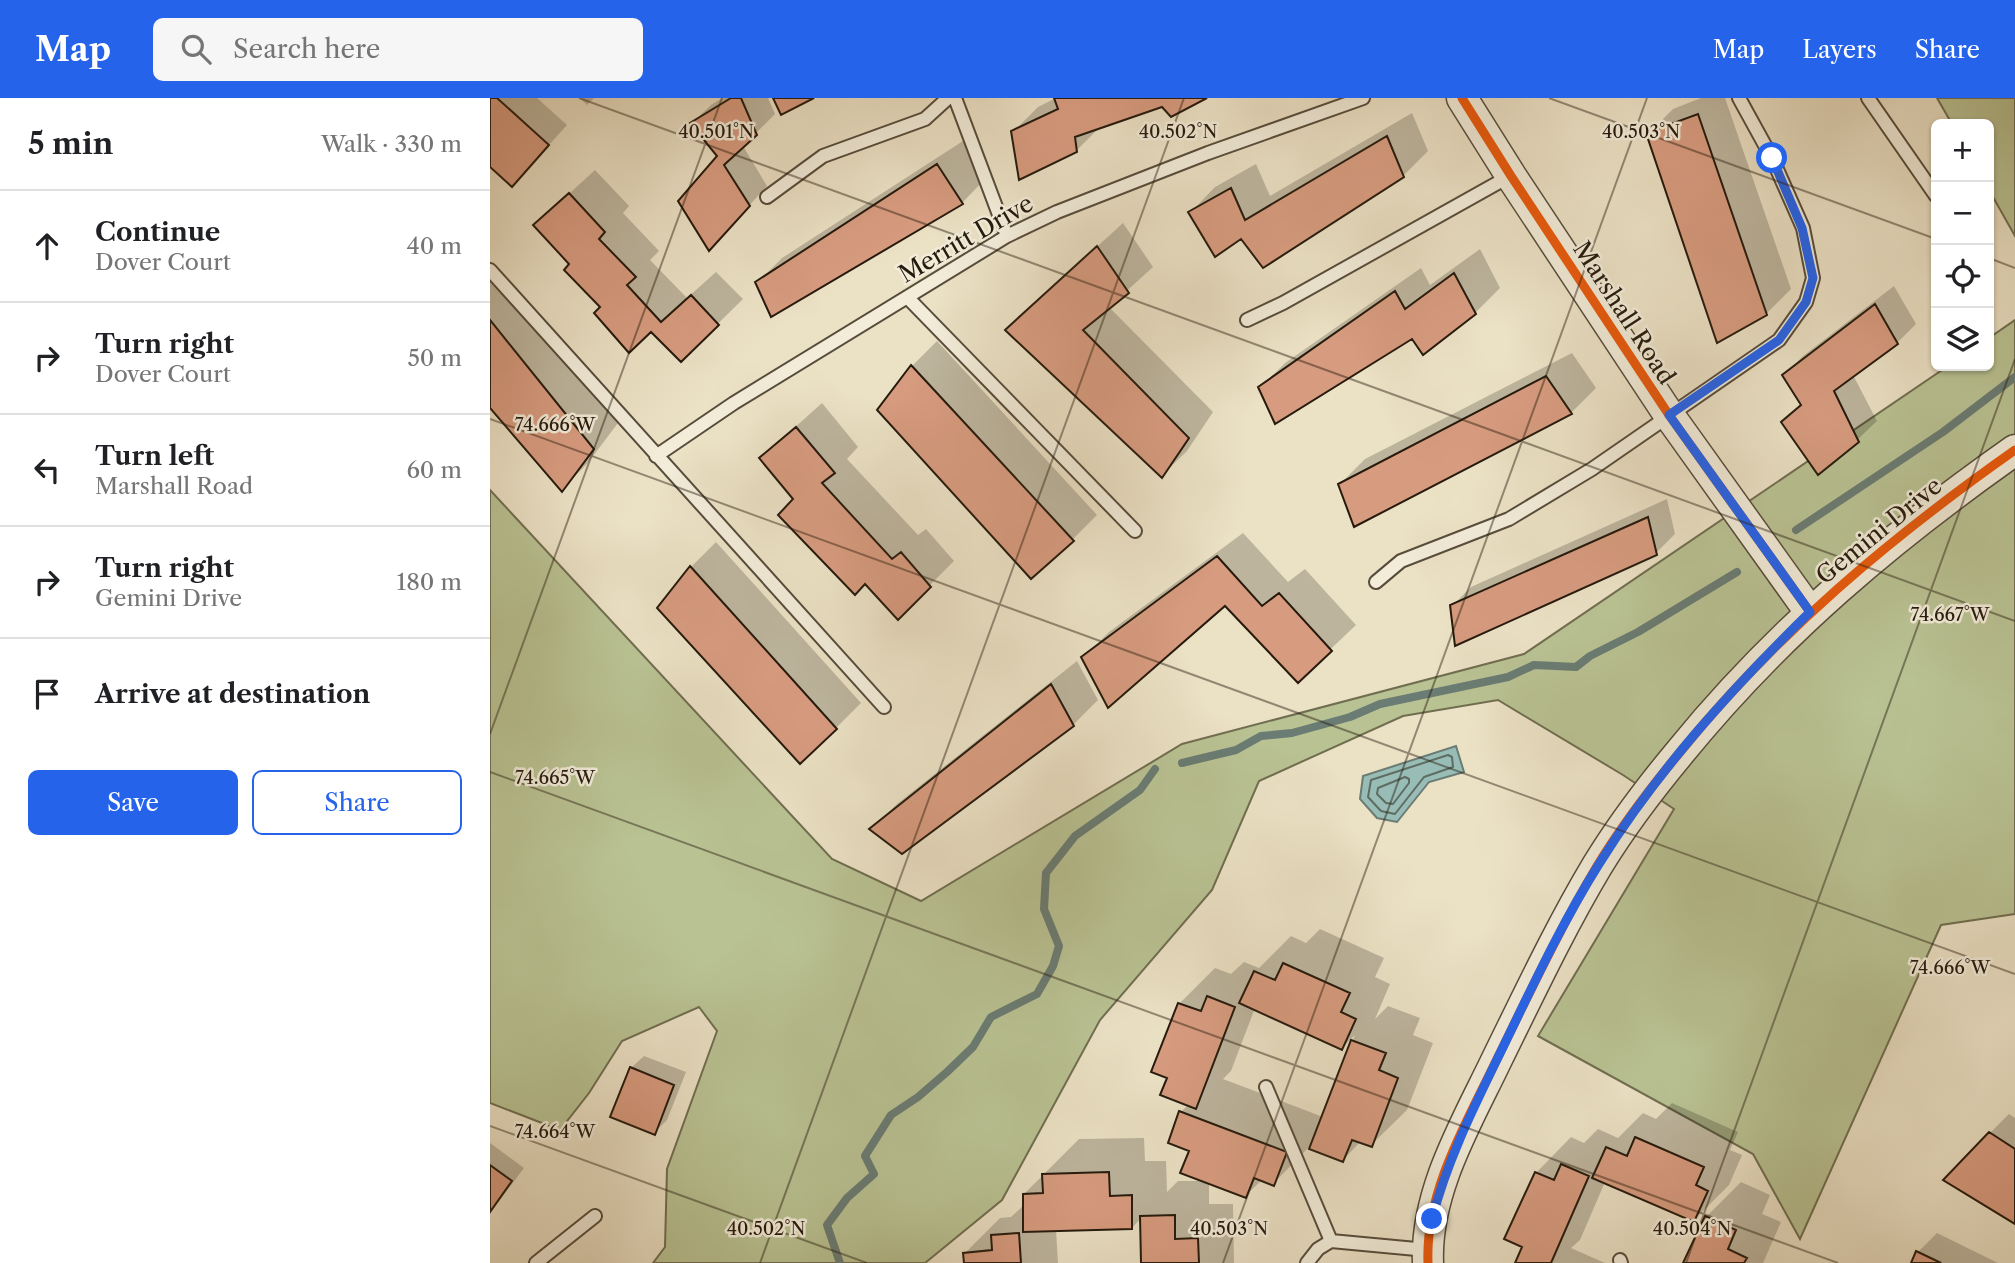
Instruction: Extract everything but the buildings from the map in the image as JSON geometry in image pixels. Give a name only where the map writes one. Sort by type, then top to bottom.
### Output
[{"type":"street","name":"Marshall Road","points":[[1462,98],[1669,415],[1810,612]]},
{"type":"street","name":"Gemini Drive","points":[[1428,1256],[1435,1208],[1455,1147],[1539,973],[1597,866],[1628,820],[1705,722],[1750,671],[1810,612],[1882,550],[2015,450]]},
{"type":"lane","points":[[767,197],[823,156],[925,119],[948,98]]},
{"type":"lane","points":[[955,98],[1007,236]]},
{"type":"lane","name":"Merritt Drive","points":[[656,456],[734,403],[1007,236],[1057,212],[1208,153],[1363,98]]},
{"type":"lane","points":[[1376,582],[1401,561],[1509,519],[1592,469],[1779,340],[1806,302],[1813,278],[1802,228],[1772,158],[1739,98]]},
{"type":"lane","points":[[1868,98],[1931,189]]},
{"type":"lane","points":[[1247,320],[1283,303],[1511,176]]},
{"type":"lane","points":[[490,270],[884,708]]},
{"type":"lane","points":[[907,297],[1135,531]]},
{"type":"lane","points":[[1266,1087],[1331,1241]]},
{"type":"lane","points":[[536,1263],[595,1216]]},
{"type":"lane","points":[[1307,1263],[1318,1250],[1331,1241],[1428,1256]]},
{"type":"green space","points":[[1937,98],[2015,98],[2015,236],[1994,199],[1994,119],[1949,119]]},
{"type":"green space","points":[[2015,320],[2015,914],[1941,925],[1800,1239],[1753,1154],[1538,1036],[1674,809],[1498,700],[1403,716],[1259,781],[1212,890],[1100,1020],[1002,1200],[925,1263],[653,1263],[665,1247],[667,1169],[717,1031],[699,1007],[622,1041],[589,1093],[560,1130],[490,1103],[490,490],[832,859],[921,901],[1182,744],[1524,654],[1941,371],[1994,371],[1994,335]]},
{"type":"water","points":[[1456,746],[1464,772],[1429,782],[1397,822],[1377,818],[1360,799],[1363,776]]},
{"type":"waterway","points":[[1796,530],[1943,432],[2015,377]]},
{"type":"waterway","points":[[1182,763],[1236,750],[1261,736],[1292,733],[1350,717],[1380,704],[1508,677],[1534,665],[1576,667],[1590,656],[1638,632],[1737,572]]},
{"type":"waterway","points":[[840,1263],[827,1225],[847,1198],[874,1174],[865,1156],[891,1115],[918,1097],[973,1047],[991,1017],[1037,994],[1053,966],[1059,946],[1044,909],[1046,873],[1075,836],[1140,790],[1155,769]]},
{"type":"cycle path","points":[[1462,98],[1669,415],[1810,612]]},
{"type":"cycle path","points":[[1428,1263],[1433,1210],[1461,1132],[1570,913],[1627,821],[1718,708],[1796,627],[1924,517],[2015,450]]},
{"type":"route","points":[[1432,1219],[1455,1147],[1539,973],[1597,866],[1661,775],[1705,722],[1750,671],[1810,612],[1669,415],[1779,340],[1806,302],[1813,278],[1802,228],[1772,158]]}]
